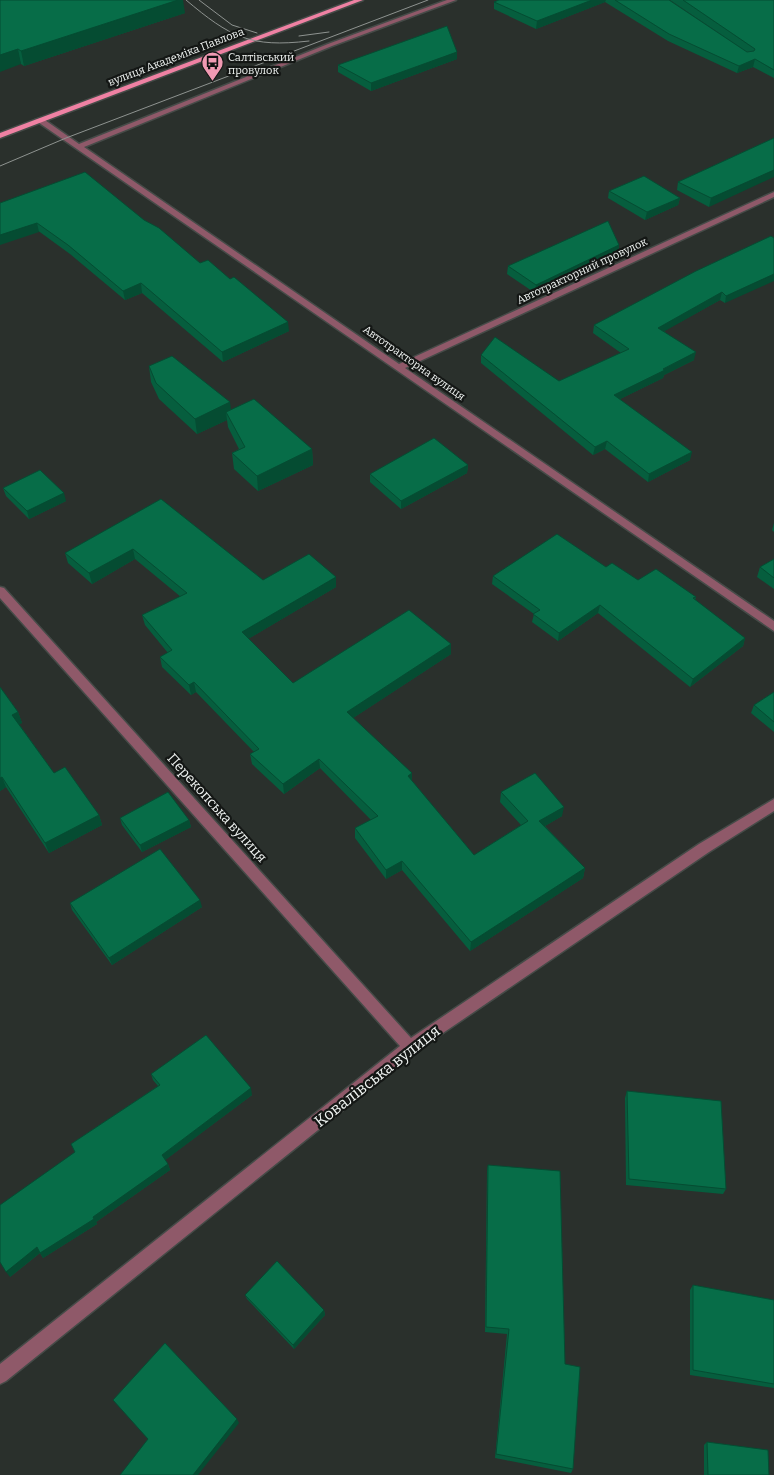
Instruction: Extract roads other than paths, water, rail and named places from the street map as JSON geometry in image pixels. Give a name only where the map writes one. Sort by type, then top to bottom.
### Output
[{"type":"main road","name":"вулиця Академіка Павлова","points":[[0,136],[360,0]]},
{"type":"street","points":[[78,147],[330,46],[453,0]]},
{"type":"street","name":"Автотракторна вулиця","points":[[39,120],[774,627]]},
{"type":"street","name":"Автотракторний провулок","points":[[398,368],[774,194]]},
{"type":"street","name":"Перекопська вулиця","points":[[0,591],[410,1047]]},
{"type":"street","name":"Ковалівська вулиця","points":[[0,1375],[410,1047],[704,848],[774,804]]},
{"type":"tram line","points":[[186,0],[215,23],[242,37],[271,43],[309,41]]},
{"type":"tram line","points":[[199,0],[232,25],[257,33]]},
{"type":"tram line","points":[[0,166],[66,138],[428,0]]},
{"type":"tram line","points":[[299,36],[329,32]]},
{"type":"place","name":"Салтівський провулок","points":[[212,82]]}]
